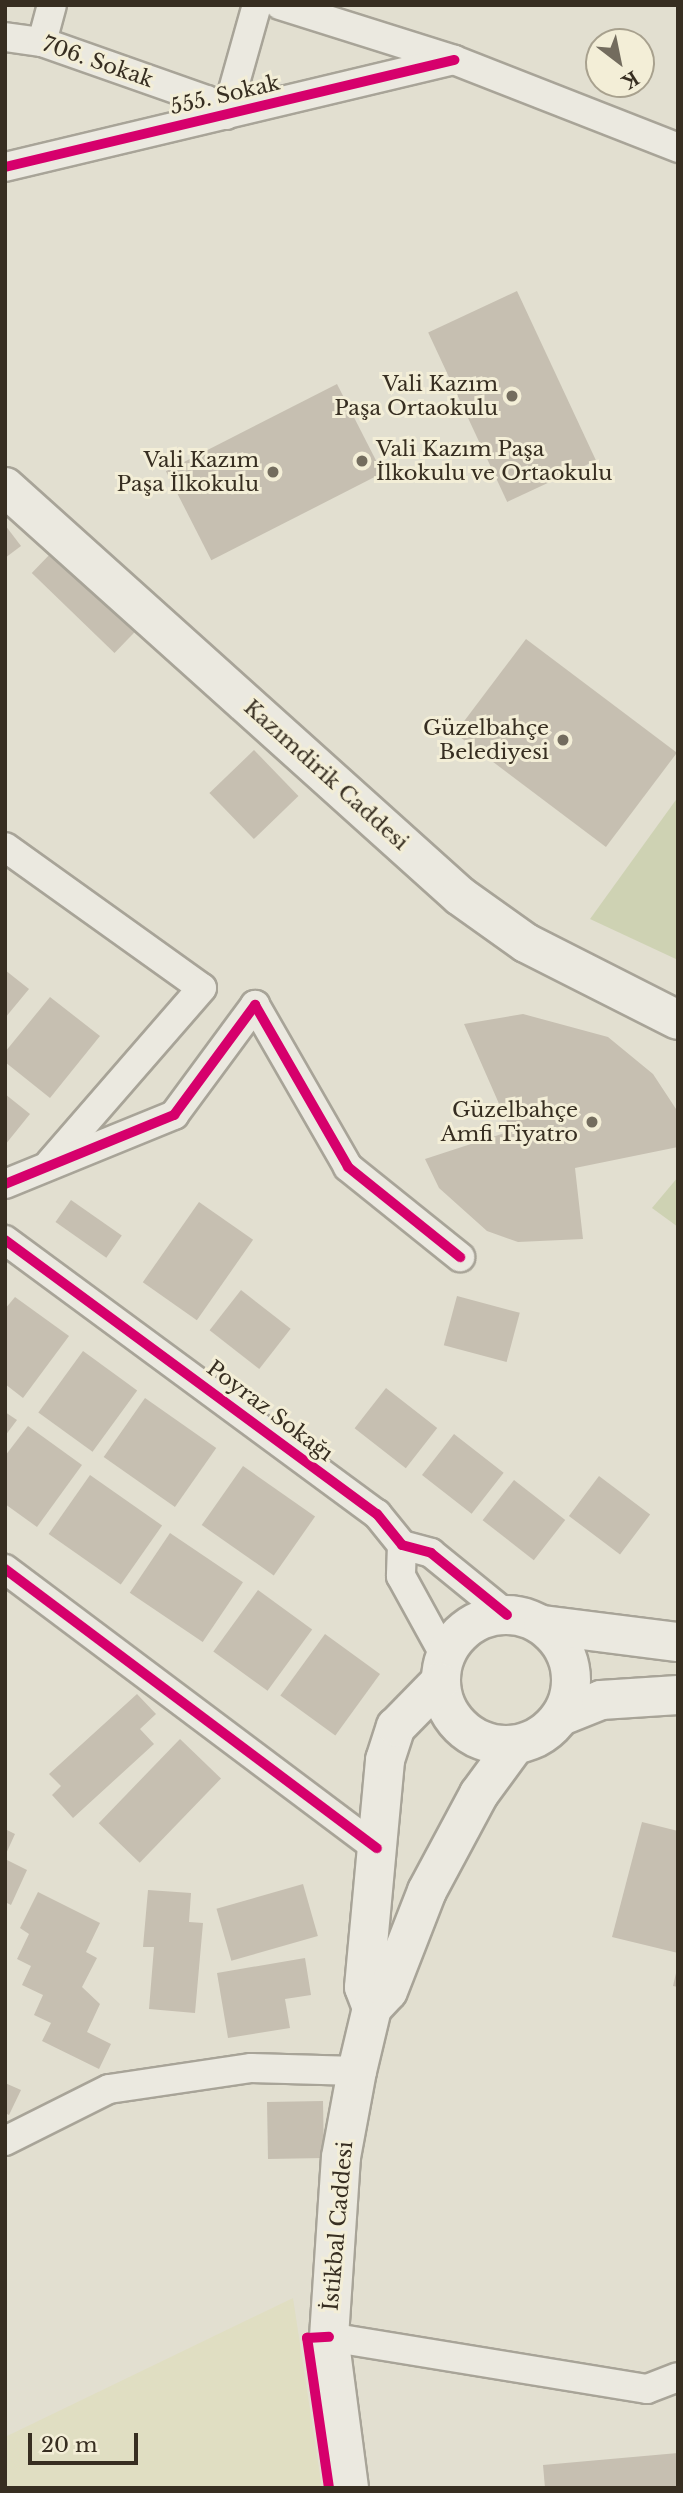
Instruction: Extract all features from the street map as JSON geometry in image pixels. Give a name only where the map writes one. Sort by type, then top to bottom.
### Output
[{"type":"main road","name":"Kazımdirik Caddesi","points":[[5,487],[460,896],[526,943],[678,1020]]},
{"type":"main road","points":[[678,1642],[543,1625],[507,1615],[465,1629],[443,1670],[459,1725],[475,1737],[515,1745],[561,1716],[601,1700],[678,1695]]},
{"type":"main road","points":[[543,1625],[563,1646],[570,1668],[561,1716]]},
{"type":"main road","name":"İstikbal Caddesi","points":[[372,2008],[364,1987],[385,1760],[396,1727],[443,1670]]},
{"type":"main road","name":"İstikbal Caddesi","points":[[349,2488],[329,2337],[341,2157],[357,2071],[372,2008],[388,1991],[427,1891],[479,1794],[515,1745]]},
{"type":"street","points":[[42,42],[52,5]]},
{"type":"street","points":[[226,115],[257,5]]},
{"type":"street","points":[[279,5],[454,60],[678,148]]},
{"type":"street","name":"706. Sokak","points":[[5,37],[42,42],[207,100],[226,115]]},
{"type":"street","name":"555. Sokak","points":[[5,167],[454,60]]},
{"type":"street","points":[[5,847],[202,988],[46,1167]]},
{"type":"street","points":[[5,1184],[174,1115],[255,1005],[348,1167],[460,1257]]},
{"type":"street","name":"Poyraz Sokağı","points":[[7,1245],[377,1514],[402,1545]]},
{"type":"street","points":[[443,1670],[401,1576],[402,1545],[431,1553],[507,1615]]},
{"type":"street","points":[[5,1569],[377,1848]]},
{"type":"street","points":[[5,2141],[109,2089],[251,2068],[357,2071]]},
{"type":"street","points":[[329,2337],[647,2389],[678,2376]]},
{"type":"shaded area","points":[[293,2298],[322,2488],[5,2488],[5,2437]]},
{"type":"green space","points":[[678,797],[678,960],[590,919]]},
{"type":"green space","points":[[678,1177],[678,1227],[652,1208]]},
{"type":"building","name":"Vali Kazım Paşa Ortaokulu","points":[[517,291],[596,460],[507,502],[428,332]]},
{"type":"building","name":"Vali Kazım Paşa İlkokulu","points":[[337,384],[382,473],[211,560],[166,471]]},
{"type":"building","points":[[5,525],[21,546],[5,558]]},
{"type":"building","points":[[54,550],[137,630],[114,653],[32,573]]},
{"type":"building","name":"Güzelbahçe Belediyesi","points":[[526,639],[677,753],[606,847],[455,733]]},
{"type":"building","points":[[254,750],[298,796],[254,839],[209,793]]},
{"type":"building","points":[[5,970],[29,989],[5,1018]]},
{"type":"building","points":[[50,997],[100,1036],[50,1098],[5,1062],[5,1052]]},
{"type":"building","name":"Güzelbahçe Amfi Tiyatro","points":[[523,1014],[608,1037],[653,1074],[678,1112],[678,1147],[575,1168],[583,1239],[518,1242],[487,1231],[439,1188],[425,1159],[511,1131],[464,1024]]},
{"type":"building","points":[[5,1094],[30,1114],[5,1145]]},
{"type":"building","points":[[71,1200],[122,1236],[106,1258],[56,1222]]},
{"type":"building","points":[[199,1202],[253,1240],[197,1320],[143,1282]]},
{"type":"building","points":[[241,1290],[291,1329],[259,1369],[210,1330]]},
{"type":"building","points":[[457,1296],[520,1313],[507,1362],[444,1345]]},
{"type":"building","points":[[15,1297],[69,1336],[23,1398],[5,1384],[5,1309]]},
{"type":"building","points":[[83,1351],[137,1390],[93,1452],[38,1412]]},
{"type":"building","points":[[386,1388],[437,1428],[406,1468],[355,1428]]},
{"type":"building","points":[[145,1398],[216,1448],[175,1507],[104,1457]]},
{"type":"building","points":[[5,1412],[17,1420],[5,1436]]},
{"type":"building","points":[[28,1426],[82,1465],[37,1527],[5,1504],[5,1456]]},
{"type":"building","points":[[454,1434],[504,1473],[472,1514],[422,1475]]},
{"type":"building","points":[[243,1466],[315,1516],[274,1575],[202,1525]]},
{"type":"building","points":[[90,1475],[162,1525],[121,1584],[49,1534]]},
{"type":"building","points":[[599,1476],[650,1515],[620,1554],[569,1516]]},
{"type":"building","points":[[514,1480],[565,1520],[534,1560],[483,1520]]},
{"type":"building","points":[[170,1533],[243,1582],[203,1642],[130,1593]]},
{"type":"building","points":[[258,1590],[312,1629],[268,1691],[213,1651]]},
{"type":"building","points":[[325,1634],[380,1674],[335,1735],[280,1695]]},
{"type":"building","points":[[137,1694],[156,1714],[140,1729],[154,1744],[73,1818],[52,1795],[61,1786],[49,1774]]},
{"type":"building","points":[[180,1739],[221,1779],[140,1863],[99,1823]]},
{"type":"building","points":[[642,1822],[678,1831],[678,1953],[612,1937]]},
{"type":"building","points":[[5,1829],[15,1834],[5,1856]]},
{"type":"building","points":[[5,1859],[27,1870],[11,1905],[5,1902]]},
{"type":"building","points":[[303,1884],[318,1936],[231,1961],[216,1909]]},
{"type":"building","points":[[148,1890],[191,1893],[189,1922],[203,1923],[195,2013],[149,2009],[154,1947],[143,1947]]},
{"type":"building","points":[[38,1892],[100,1923],[86,1952],[97,1958],[82,1987],[100,2004],[87,2032],[111,2044],[99,2069],[42,2041],[51,2023],[34,2015],[43,1995],[22,1985],[31,1966],[17,1959],[29,1934],[20,1928]]},
{"type":"building","points":[[305,1958],[311,1995],[285,1999],[290,2028],[228,2038],[217,1973]]},
{"type":"building","points":[[678,1969],[678,1987],[673,1986]]},
{"type":"building","points":[[5,2083],[21,2090],[9,2115],[5,2113]]},
{"type":"building","points":[[323,2101],[324,2158],[268,2159],[267,2102]]},
{"type":"building","points":[[678,2453],[678,2488],[545,2488],[543,2465]]},
{"type":"cycle path","points":[[5,167],[454,60]]},
{"type":"cycle path","points":[[5,1184],[174,1115],[255,1005],[348,1167],[460,1257]]},
{"type":"cycle path","points":[[5,1240],[377,1514],[402,1545],[431,1553],[507,1615]]},
{"type":"cycle path","points":[[5,1569],[377,1848]]},
{"type":"cycle path","points":[[329,2337],[307,2338],[329,2488]]},
{"type":"place","name":"Vali Kazım Paşa Ortaokulu","points":[[512,396]]},
{"type":"place","name":"Vali Kazım Paşa İlkokulu ve Ortaokulu","points":[[362,461]]},
{"type":"place","name":"Vali Kazım Paşa İlkokulu","points":[[273,472]]},
{"type":"place","name":"Güzelbahçe Belediyesi","points":[[563,740]]},
{"type":"place","name":"Güzelbahçe Amfi Tiyatro","points":[[592,1122]]}]
